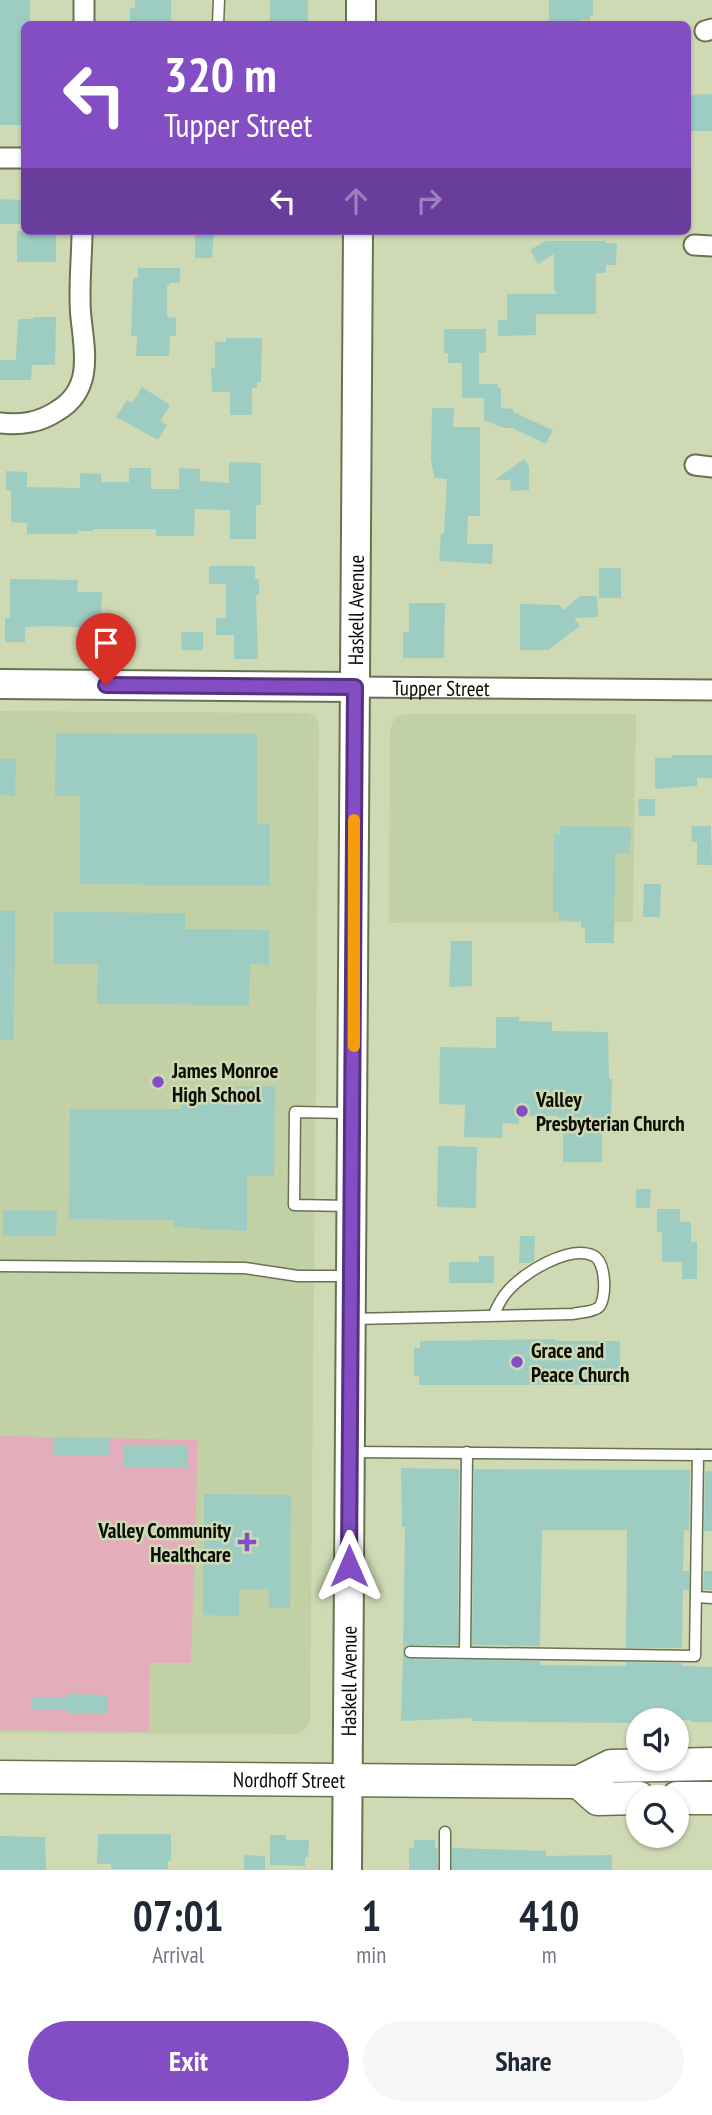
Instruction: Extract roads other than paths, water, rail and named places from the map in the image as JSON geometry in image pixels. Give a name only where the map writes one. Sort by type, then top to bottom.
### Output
[{"type":"main road","points":[[361,0],[361,21]]},
{"type":"main road","name":"Haskell Avenue","points":[[348,1870],[358,235]]},
{"type":"main road","name":"Tupper Street","points":[[0,684],[355,687]]},
{"type":"main road","name":"Nordhoff Street","points":[[0,1777],[579,1782],[611,1766],[686,1781],[712,1798]]},
{"type":"main road","name":"Nordhoff Street","points":[[579,1782],[598,1799],[626,1798]]},
{"type":"street","points":[[84,0],[84,21]]},
{"type":"street","points":[[0,158],[21,158]]},
{"type":"street","points":[[0,423],[31,423],[51,415],[71,404],[79,391],[85,361],[85,338],[81,318],[82,235]]},
{"type":"street","name":"Tupper Street","points":[[355,687],[712,690]]},
{"type":"lane","points":[[218,21],[219,0]]},
{"type":"lane","points":[[352,1206],[294,1205],[295,1112],[353,1113]]},
{"type":"lane","points":[[351,1320],[573,1314],[597,1309],[603,1293],[603,1267],[598,1258],[591,1254],[570,1254],[545,1263],[523,1276],[506,1292],[493,1315]]},
{"type":"lane","points":[[0,1266],[245,1268],[298,1276],[351,1276]]},
{"type":"lane","points":[[350,1452],[712,1455]]},
{"type":"lane","points":[[465,1652],[467,1452]]},
{"type":"lane","points":[[410,1652],[695,1656],[698,1455]]},
{"type":"lane","points":[[696,1597],[712,1598]]},
{"type":"lane","points":[[445,1832],[445,1870]]},
{"type":"place","name":"James Monroe High School","points":[[158,1082]]},
{"type":"place","name":"Valley Presbyterian Church","points":[[522,1111]]},
{"type":"place","name":"Grace and Peace Church","points":[[517,1362]]},
{"type":"place","name":"Valley Community Healthcare","points":[[247,1542]]}]
